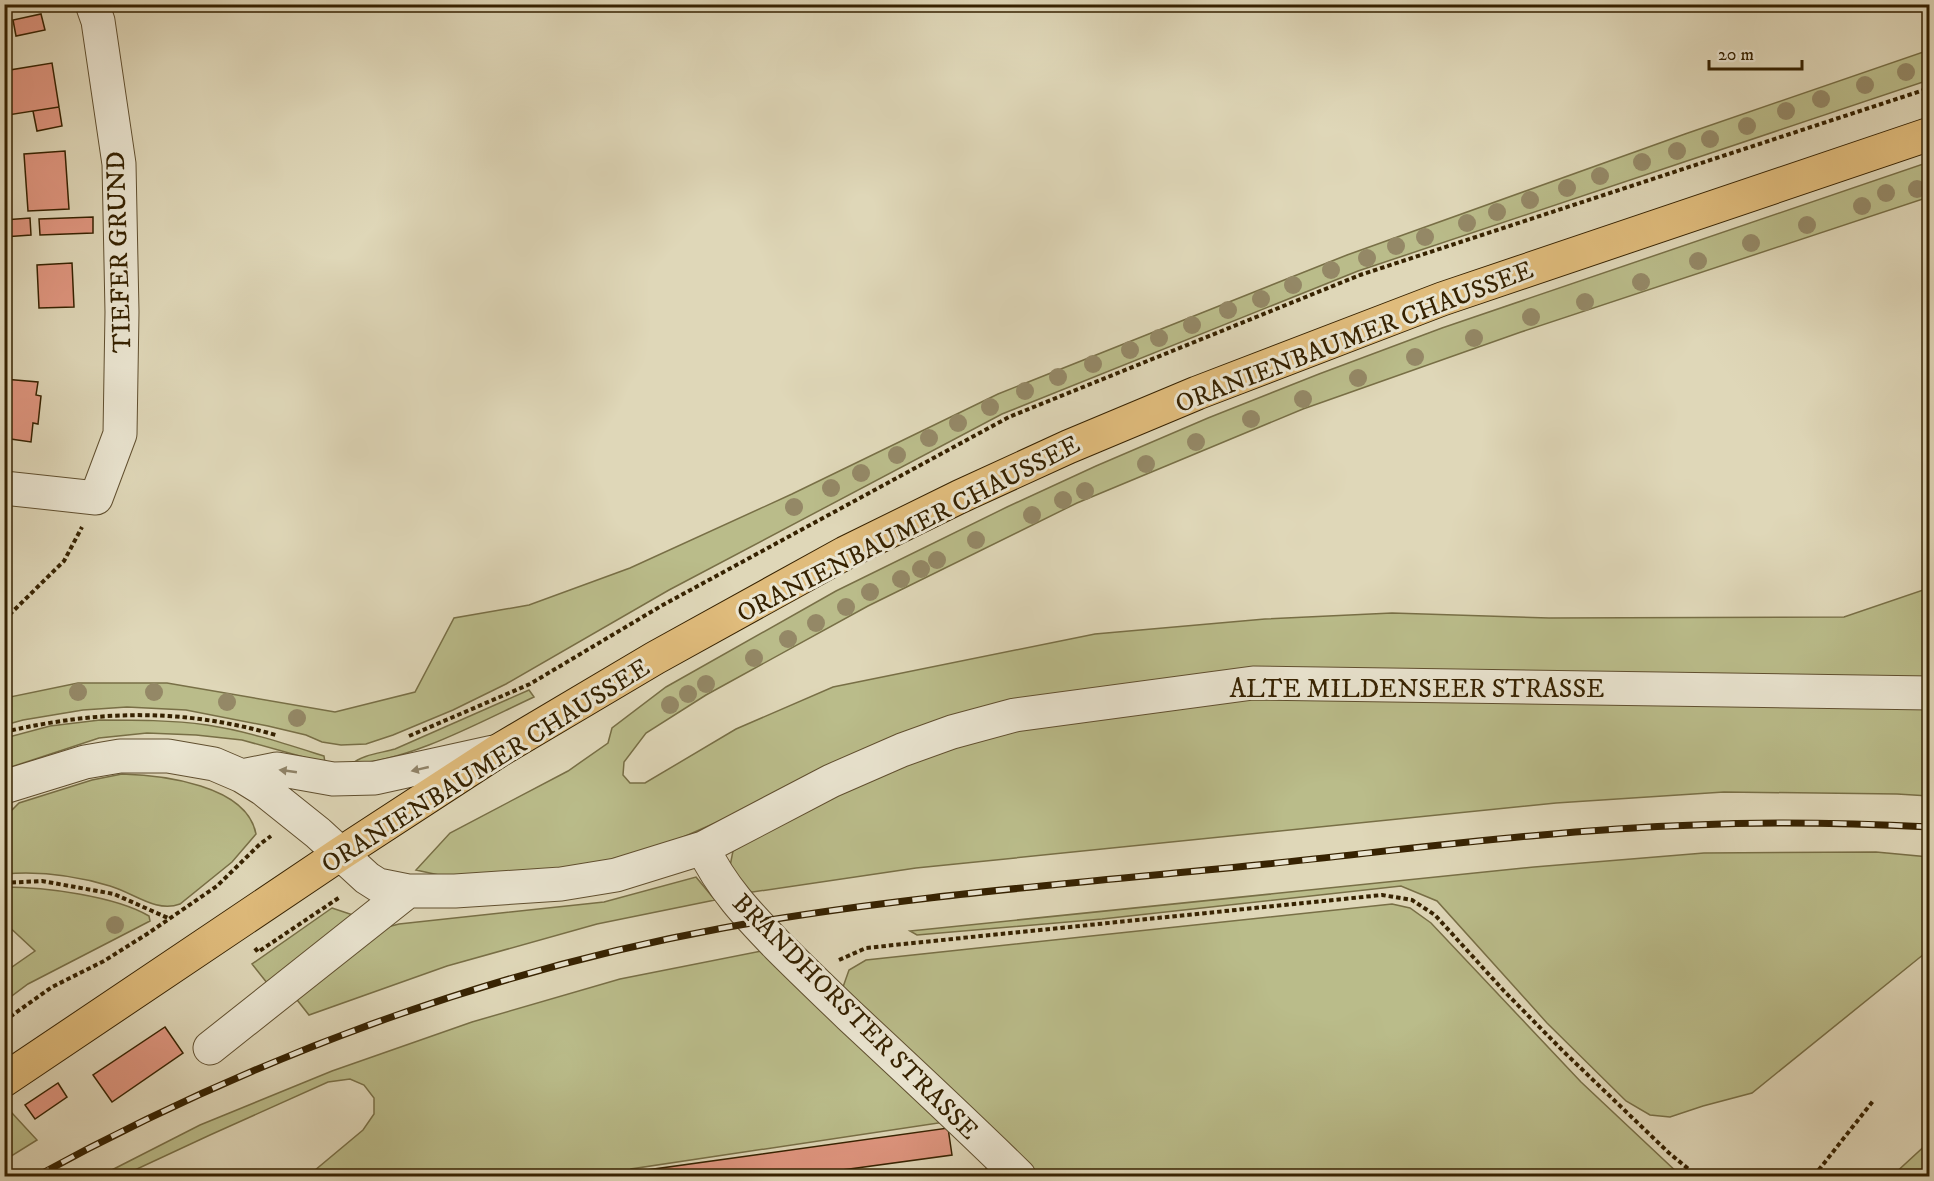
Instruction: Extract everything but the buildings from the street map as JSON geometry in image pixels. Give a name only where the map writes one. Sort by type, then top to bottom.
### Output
[{"type":"main road","name":"ORANIENBAUMER CHAUSSEE","points":[[4,1080],[340,854],[498,751],[656,658],[845,554],[959,497],[1068,447],[1197,393],[1442,299],[1929,134]]},
{"type":"street","name":"TIEFER GRUND","points":[[92,4],[98,21],[118,164],[122,312],[120,434],[96,498]]},
{"type":"street","points":[[4,488],[96,498]]},
{"type":"street","name":"ALTE MILDENSEER STRASSE","points":[[4,787],[85,762],[120,756],[168,756],[214,764],[242,776],[284,805],[378,885],[408,891],[455,891],[561,884],[616,875],[703,848],[831,781],[902,750],[952,732],[1015,715],[1253,683],[1929,693]]},
{"type":"street","points":[[242,776],[277,769],[338,779],[375,778],[498,751]]},
{"type":"street","name":"BRANDHORSTER STRASSE","points":[[703,848],[718,876],[742,908],[813,981],[1019,1176]]},
{"type":"street","points":[[210,1048],[408,891]]},
{"type":"path","points":[[4,620],[64,561],[96,498]]},
{"type":"path","points":[[4,883],[42,881],[114,894],[168,918]]},
{"type":"path","points":[[4,1021],[52,987],[104,961],[217,886]]},
{"type":"path","points":[[813,981],[830,964],[866,948],[1382,895],[1412,900],[1435,915],[1504,991],[1564,1052],[1669,1153],[1697,1176]]},
{"type":"path","points":[[1814,1176],[1874,1101]]},
{"type":"path","points":[[942,1176],[955,1176]]},
{"type":"green space","points":[[1929,50],[1929,80],[1358,271],[1002,414],[669,590],[506,684],[453,710],[393,735],[366,744],[341,745],[322,742],[306,735],[268,726],[186,710],[127,707],[83,710],[5,725],[5,698],[78,683],[167,683],[335,712],[415,692],[454,618],[529,605],[630,568],[792,494],[998,394],[1347,255],[1685,134]]},
{"type":"green space","points":[[1929,162],[1929,197],[1521,332],[1303,409],[1077,503],[868,606],[706,695],[646,733],[624,762],[623,775],[630,783],[645,783],[736,729],[833,687],[1095,634],[1265,619],[1392,613],[1549,618],[1844,617],[1929,588],[1929,796],[1724,792],[1556,803],[916,868],[746,893],[729,871],[733,851],[809,805],[799,786],[663,846],[581,867],[448,877],[416,870],[450,833],[568,771],[608,743],[612,728],[666,687],[836,591],[1007,507],[1208,418],[1319,374],[1442,328]]},
{"type":"green space","points":[[529,690],[534,697],[444,739],[397,756],[352,764],[366,756],[395,749]]},
{"type":"green space","points":[[100,720],[167,721],[222,728],[266,738],[324,756],[325,763],[242,740],[147,733],[99,738],[5,769],[5,738],[50,726]]},
{"type":"green space","points":[[122,774],[180,781],[220,794],[237,804],[249,817],[256,834],[232,862],[180,904],[171,906],[154,904],[119,889],[84,879],[45,874],[5,874],[5,817],[19,803],[92,780]]},
{"type":"green space","points":[[1876,852],[1929,857],[1929,950],[1752,1093],[1670,1117],[1650,1115],[1626,1101],[1547,1023],[1437,901],[1401,886],[1102,919],[917,935],[910,931],[1534,867],[1704,853]]},
{"type":"green space","points":[[696,877],[715,900],[597,924],[447,966],[309,1015],[294,996],[376,930],[399,924],[604,902]]},
{"type":"green space","points":[[5,887],[59,891],[99,898],[135,909],[149,916],[150,921],[28,984],[5,1001],[5,972],[35,951],[5,923]]},
{"type":"green space","points":[[1392,904],[1410,908],[1431,923],[1581,1082],[1681,1176],[1037,1176],[843,987],[849,970],[866,960]]},
{"type":"green space","points":[[332,908],[356,916],[271,988],[252,964]]},
{"type":"green space","points":[[766,950],[945,1122],[631,1169],[632,1176],[308,1176],[363,1130],[374,1114],[374,1098],[364,1085],[350,1079],[328,1082],[122,1176],[100,1176],[200,1125],[332,1071],[472,1022],[620,979]]},
{"type":"green space","points":[[12,1113],[37,1140],[5,1160],[5,1118]]},
{"type":"green space","points":[[1929,1142],[1929,1176],[1892,1176]]},
{"type":"railway","points":[[37,1176],[200,1094],[370,1025],[457,995],[545,969],[634,946],[723,928],[923,899],[1586,831],[1754,823],[1930,827]]}]
